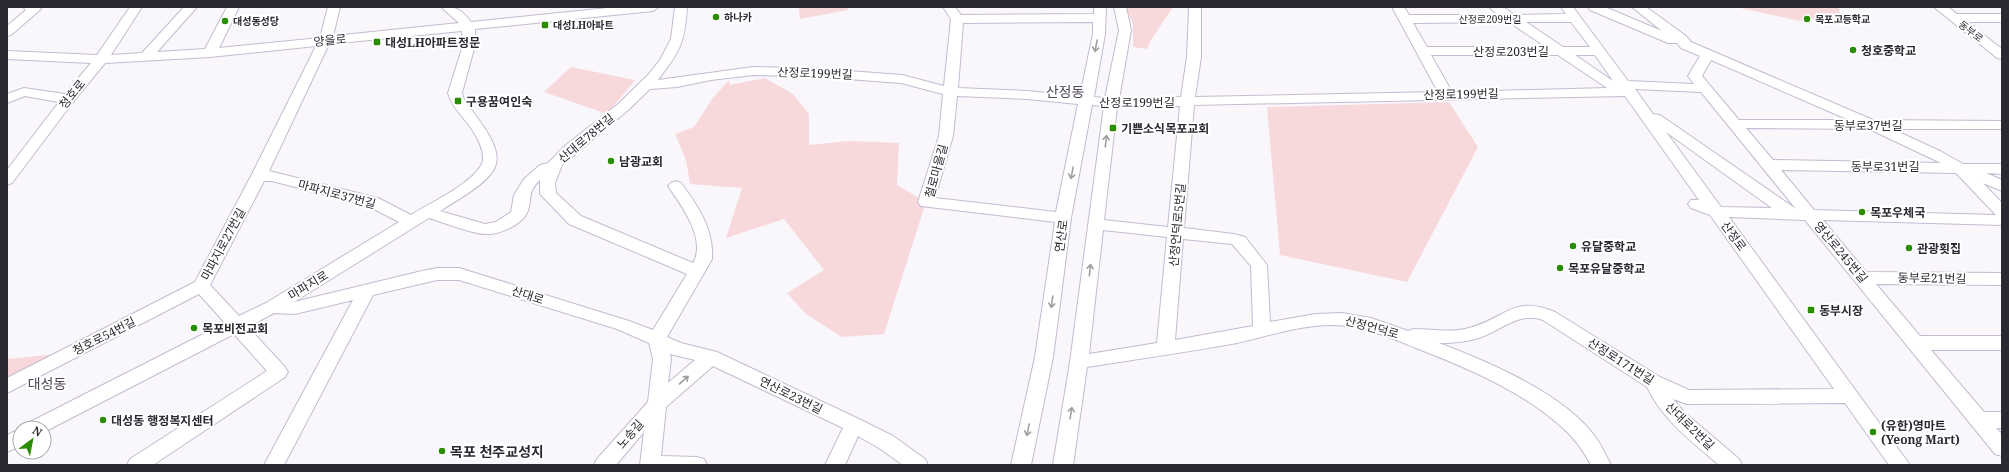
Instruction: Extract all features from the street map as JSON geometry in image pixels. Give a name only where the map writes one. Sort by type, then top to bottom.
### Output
[{"type":"street","name":"청호로","points":[[7,180],[100,59],[136,7]]},
{"type":"street","points":[[146,56],[191,7]]},
{"type":"street","points":[[210,53],[233,7]]},
{"type":"street","name":"마파지로27번길","points":[[137,465],[279,372],[201,286],[259,176],[325,40],[334,7]]},
{"type":"street","points":[[447,7],[459,14],[469,26]]},
{"type":"street","name":"양을로","points":[[7,55],[100,59],[210,53],[469,26],[549,12],[653,7]]},
{"type":"street","name":"산대로78번길","points":[[681,7],[677,42],[664,63],[646,85],[606,122],[553,166],[547,183],[548,194],[575,220],[696,271]]},
{"type":"street","points":[[949,7],[957,19],[1100,13]]},
{"type":"street","points":[[1063,465],[1079,362],[1111,103],[1124,30],[1120,7]]},
{"type":"street","name":"산정언덕로5번길","points":[[1166,348],[1187,102],[1194,57],[1195,7]]},
{"type":"street","points":[[1398,7],[1446,94]]},
{"type":"street","points":[[1495,7],[1558,51],[1617,89],[1628,89]]},
{"type":"street","points":[[1594,7],[1708,54],[1872,125],[1935,154],[1958,167],[2002,186]]},
{"type":"street","points":[[1638,7],[1674,33],[1686,45]]},
{"type":"street","name":"동부로","points":[[1940,7],[2001,54]]},
{"type":"street","points":[[7,32],[34,8]]},
{"type":"street","name":"연산로","points":[[1021,465],[1044,357],[1063,218],[1099,34],[1100,13]]},
{"type":"street","name":"산정로209번길","points":[[1404,19],[1512,20],[1572,13]]},
{"type":"street","name":"산정로","points":[[1572,13],[1644,110],[1716,212],[1900,465]]},
{"type":"street","points":[[1955,18],[1985,13],[2002,18]]},
{"type":"street","name":"철로마을길","points":[[957,19],[946,136],[926,202],[1063,218]]},
{"type":"street","name":"마파지로","points":[[51,420],[272,307],[412,222],[474,182],[488,167],[490,161],[490,150],[486,141],[457,101],[456,86],[470,38],[469,26]]},
{"type":"street","name":"산정로203번길","points":[[1422,51],[1600,51]]},
{"type":"street","name":"영산로245번길","points":[[1708,54],[1695,76],[2002,448]]},
{"type":"street","name":"산정로199번길","points":[[646,85],[676,83],[711,76],[753,71],[808,72],[852,74],[902,79],[950,92],[1111,103],[1704,88]]},
{"type":"street","points":[[7,99],[24,92],[68,99]]},
{"type":"street","points":[[1644,110],[1792,215]]},
{"type":"street","name":"동부로37번길","points":[[1734,124],[2002,125]]},
{"type":"street","name":"동부로31번길","points":[[1769,165],[2002,168]]},
{"type":"street","points":[[427,212],[484,229],[500,226],[517,216],[520,211],[522,195],[529,182],[545,168],[553,166]]},
{"type":"street","points":[[1958,167],[2002,212]]},
{"type":"street","name":"마파지로37번길","points":[[259,176],[272,176],[373,202],[412,222]]},
{"type":"street","points":[[676,186],[696,216],[704,240],[704,259],[656,339],[662,359],[650,464],[697,465]]},
{"type":"street","points":[[1696,204],[1716,212],[2002,220]]},
{"type":"street","points":[[1095,224],[1234,239],[1243,245],[1259,265],[1262,331]]},
{"type":"street","name":"산대로","points":[[272,307],[295,308],[437,274],[459,274],[623,325],[656,339]]},
{"type":"street","name":"동부로21번길","points":[[1862,278],[2002,279]]},
{"type":"street","name":"청호로54번길","points":[[7,386],[201,286]]},
{"type":"street","points":[[274,465],[367,290]]},
{"type":"street","name":"산정로171번길","points":[[1403,335],[1475,334],[1520,312],[1536,310],[1549,316],[1654,382],[1676,393],[1693,397],[1849,396]]},
{"type":"street","name":"산정언덕로","points":[[1079,362],[1320,320],[1342,319],[1375,326],[1403,335],[1465,359],[1513,384],[1557,412],[1583,435],[1594,449],[1601,465]]},
{"type":"street","name":"연산로23번길","points":[[656,339],[676,349],[711,357],[854,425],[886,442],[918,465]]},
{"type":"street","points":[[1916,342],[2002,343]]},
{"type":"street","name":"노송길","points":[[604,465],[657,404],[711,357]]},
{"type":"street","name":"산대로2번길","points":[[1654,382],[1663,400],[1677,417],[1732,465]]},
{"type":"street","points":[[1980,420],[2002,420]]},
{"type":"street","points":[[835,465],[854,425]]},
{"type":"shaded area","points":[[799,7],[847,7],[848,10],[800,19]]},
{"type":"shaded area","points":[[1126,7],[1173,7],[1151,40],[1147,49],[1133,47],[1133,24]]},
{"type":"shaded area","points":[[1736,7],[1839,7],[1840,16],[1800,21]]},
{"type":"shaded area","points":[[571,67],[635,80],[607,114],[544,92]]},
{"type":"shaded area","points":[[765,78],[793,94],[809,114],[809,145],[849,141],[899,143],[897,185],[926,202],[884,334],[842,337],[806,314],[787,293],[824,270],[784,219],[726,238],[742,188],[690,184],[686,160],[675,134],[694,127],[712,99],[729,80],[730,85]]},
{"type":"shaded area","points":[[1449,102],[1478,147],[1407,282],[1280,255],[1267,107]]},
{"type":"shaded area","points":[[58,354],[7,380],[7,359]]},
{"type":"place","name":"하나카","points":[[716,17]]},
{"type":"place","name":"목포고등학교","points":[[1807,19]]},
{"type":"place","name":"대성동성당","points":[[225,21]]},
{"type":"place","name":"대성LH아파트","points":[[545,25]]},
{"type":"place","name":"대성LH아파트정문","points":[[377,42]]},
{"type":"place","name":"청호중학교","points":[[1853,50]]},
{"type":"place","name":"구용꿈여인숙","points":[[458,101]]},
{"type":"place","name":"기쁜소식목포교회","points":[[1113,128]]},
{"type":"place","name":"남광교회","points":[[611,161]]},
{"type":"place","name":"목포우체국","points":[[1862,212]]},
{"type":"place","name":"유달중학교","points":[[1573,246]]},
{"type":"place","name":"관광횟집","points":[[1909,248]]},
{"type":"place","name":"목포유달중학교","points":[[1560,268]]},
{"type":"place","name":"동부시장","points":[[1811,310]]},
{"type":"place","name":"목포비전교회","points":[[194,328]]},
{"type":"place","name":"대성동 행정복지센터","points":[[103,420]]},
{"type":"place","name":"(유한)영마트 (Yeong Mart)","points":[[1873,432]]},
{"type":"place","name":"목포 천주교성지","points":[[442,451]]},
{"type":"district","name":"산정동","points":[[1065,91]]},
{"type":"district","name":"대성동","points":[[47,383]]}]
